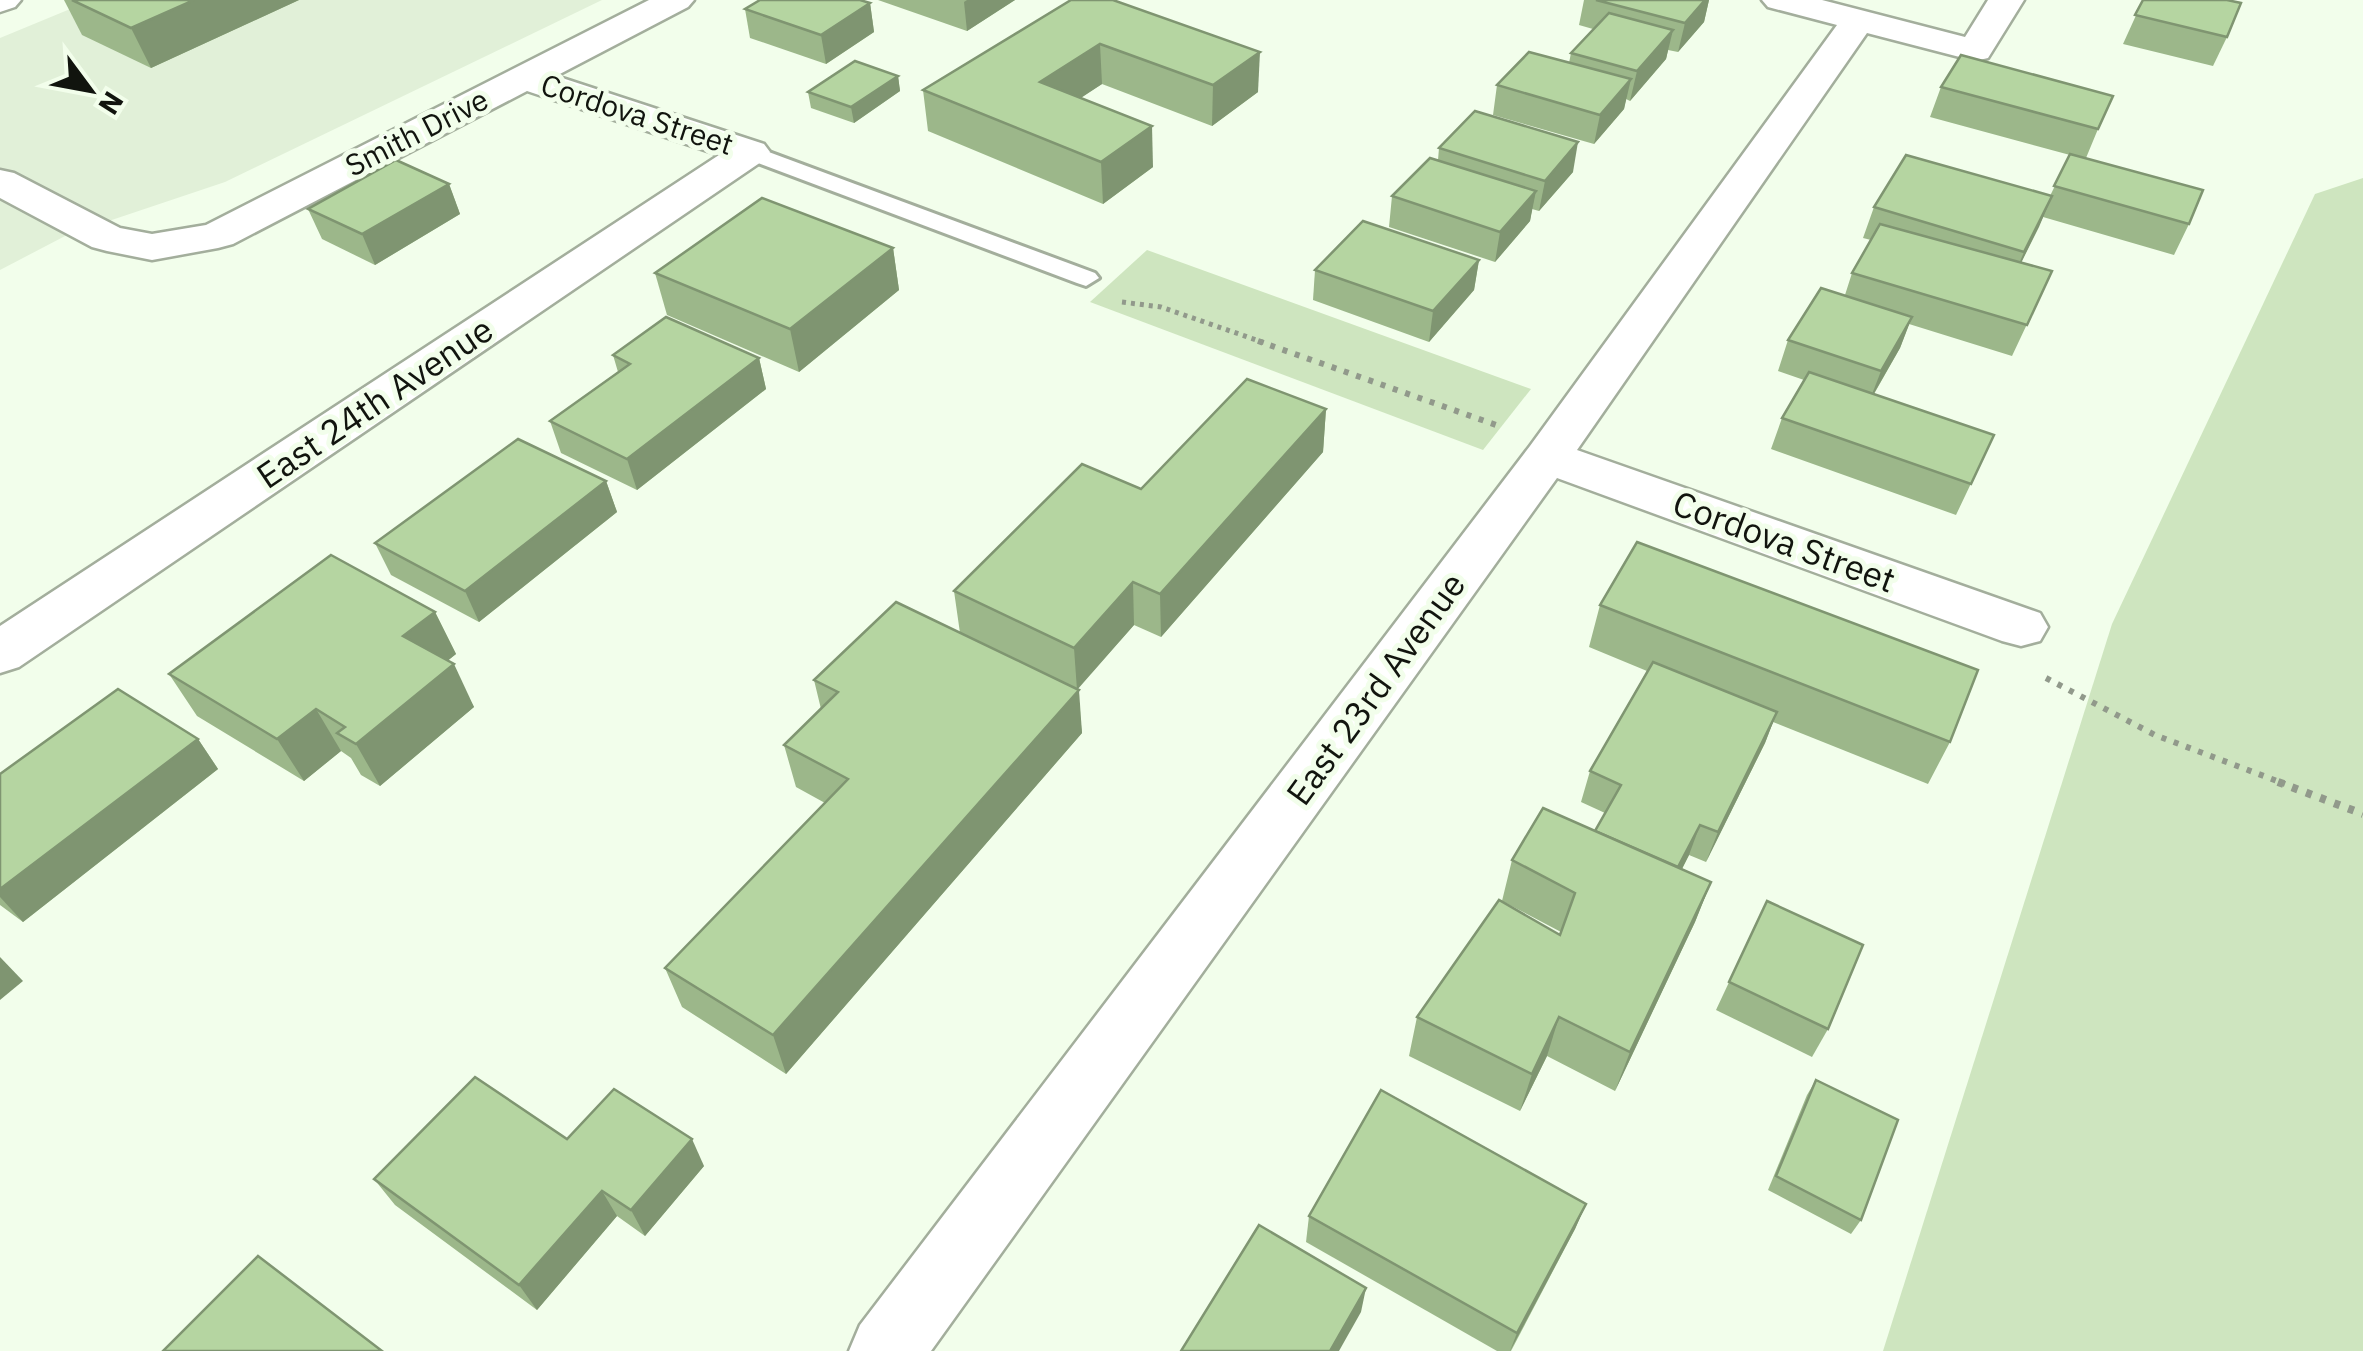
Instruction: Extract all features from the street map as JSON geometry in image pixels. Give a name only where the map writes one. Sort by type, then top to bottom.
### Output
[{"type":"street","name":"Smith Drive","points":[[0,182],[107,238],[152,247],[218,235],[676,0]]},
{"type":"street","points":[[1780,0],[1975,50],[2006,0]]},
{"type":"street","name":"East 23rd Avenue","points":[[886,1351],[1551,451],[1858,21]]},
{"type":"street","name":"Cordova Street","points":[[525,78],[750,152]]},
{"type":"street","name":"East 24th Avenue","points":[[0,653],[750,152]]},
{"type":"street","name":"Cordova Street","points":[[1551,451],[2021,628]]},
{"type":"lane","points":[[750,152],[1086,278]]},
{"type":"path","points":[[1086,278],[1076,296],[1161,307],[1551,451]]},
{"type":"path","points":[[2021,628],[2047,678],[2155,735],[2363,814]]},
{"type":"shaded area","points":[[92,0],[602,0],[225,182],[67,235],[0,270],[0,38]]},
{"type":"shaded area","points":[[2363,178],[2363,1351],[1883,1351],[2112,624],[2315,194]]},
{"type":"shaded area","points":[[1147,250],[1531,389],[1483,450],[1090,302]]},
{"type":"building","points":[[72,0],[194,0],[131,28]]},
{"type":"building","points":[[760,0],[870,3],[821,35],[745,9]]},
{"type":"building","points":[[1071,0],[1113,0],[1260,52],[1213,85],[1100,44],[1040,82],[1152,126],[1101,162],[923,90]]},
{"type":"building","points":[[1596,0],[1705,0],[1685,23]]},
{"type":"building","points":[[2143,0],[2241,3],[2227,37],[2135,15]]},
{"type":"building","points":[[1609,13],[1673,30],[1637,71],[1571,53]]},
{"type":"building","points":[[1529,52],[1631,79],[1600,115],[1497,85]]},
{"type":"building","points":[[1961,55],[2113,96],[2098,129],[1941,87]]},
{"type":"building","points":[[855,61],[898,76],[851,107],[808,92]]},
{"type":"building","points":[[1475,111],[1578,142],[1545,181],[1439,148]]},
{"type":"building","points":[[2070,154],[2203,190],[2189,224],[2054,186]]},
{"type":"building","points":[[1906,155],[2052,196],[2024,252],[1874,207]]},
{"type":"building","points":[[1430,158],[1536,191],[1500,232],[1392,196]]},
{"type":"building","points":[[396,160],[449,184],[362,234],[308,209]]},
{"type":"building","points":[[762,198],[893,248],[790,329],[655,273]]},
{"type":"building","points":[[1363,221],[1479,260],[1433,311],[1315,270]]},
{"type":"building","points":[[1880,224],[2052,271],[2027,325],[1852,273]]},
{"type":"building","points":[[1821,288],[1912,317],[1881,371],[1788,340]]},
{"type":"building","points":[[666,317],[759,358],[627,459],[550,421],[630,364],[613,355]]},
{"type":"building","points":[[1809,372],[1994,435],[1971,484],[1782,418]]},
{"type":"building","points":[[1247,379],[1326,409],[1160,594],[1133,582],[1074,648],[954,591],[1082,464],[1141,489]]},
{"type":"building","points":[[518,439],[606,481],[465,591],[375,543]]},
{"type":"building","points":[[1637,542],[1978,670],[1950,742],[1600,605]]},
{"type":"building","points":[[331,555],[435,612],[403,636],[454,664],[356,744],[337,733],[345,727],[316,709],[277,739],[169,674]]},
{"type":"building","points":[[896,602],[1079,690],[773,1035],[665,968],[848,779],[784,745],[838,692],[814,680]]},
{"type":"building","points":[[1653,662],[1777,712],[1718,832],[1700,825],[1678,867],[1595,831],[1621,785],[1590,771]]},
{"type":"building","points":[[118,689],[198,739],[0,889],[0,774]]},
{"type":"building","points":[[1543,808],[1711,882],[1630,1052],[1559,1017],[1532,1074],[1417,1017],[1499,900],[1560,935],[1575,893],[1512,860]]},
{"type":"building","points":[[1767,901],[1863,945],[1828,1029],[1729,982]]},
{"type":"building","points":[[475,1077],[567,1139],[614,1089],[692,1139],[631,1210],[602,1191],[519,1285],[374,1179]]},
{"type":"building","points":[[1816,1080],[1898,1120],[1861,1220],[1776,1176]]},
{"type":"building","points":[[1381,1090],[1586,1204],[1517,1333],[1309,1216]]},
{"type":"building","points":[[1259,1225],[1366,1288],[1330,1351],[1181,1351]]},
{"type":"building","points":[[258,1256],[382,1351],[163,1351]]}]
